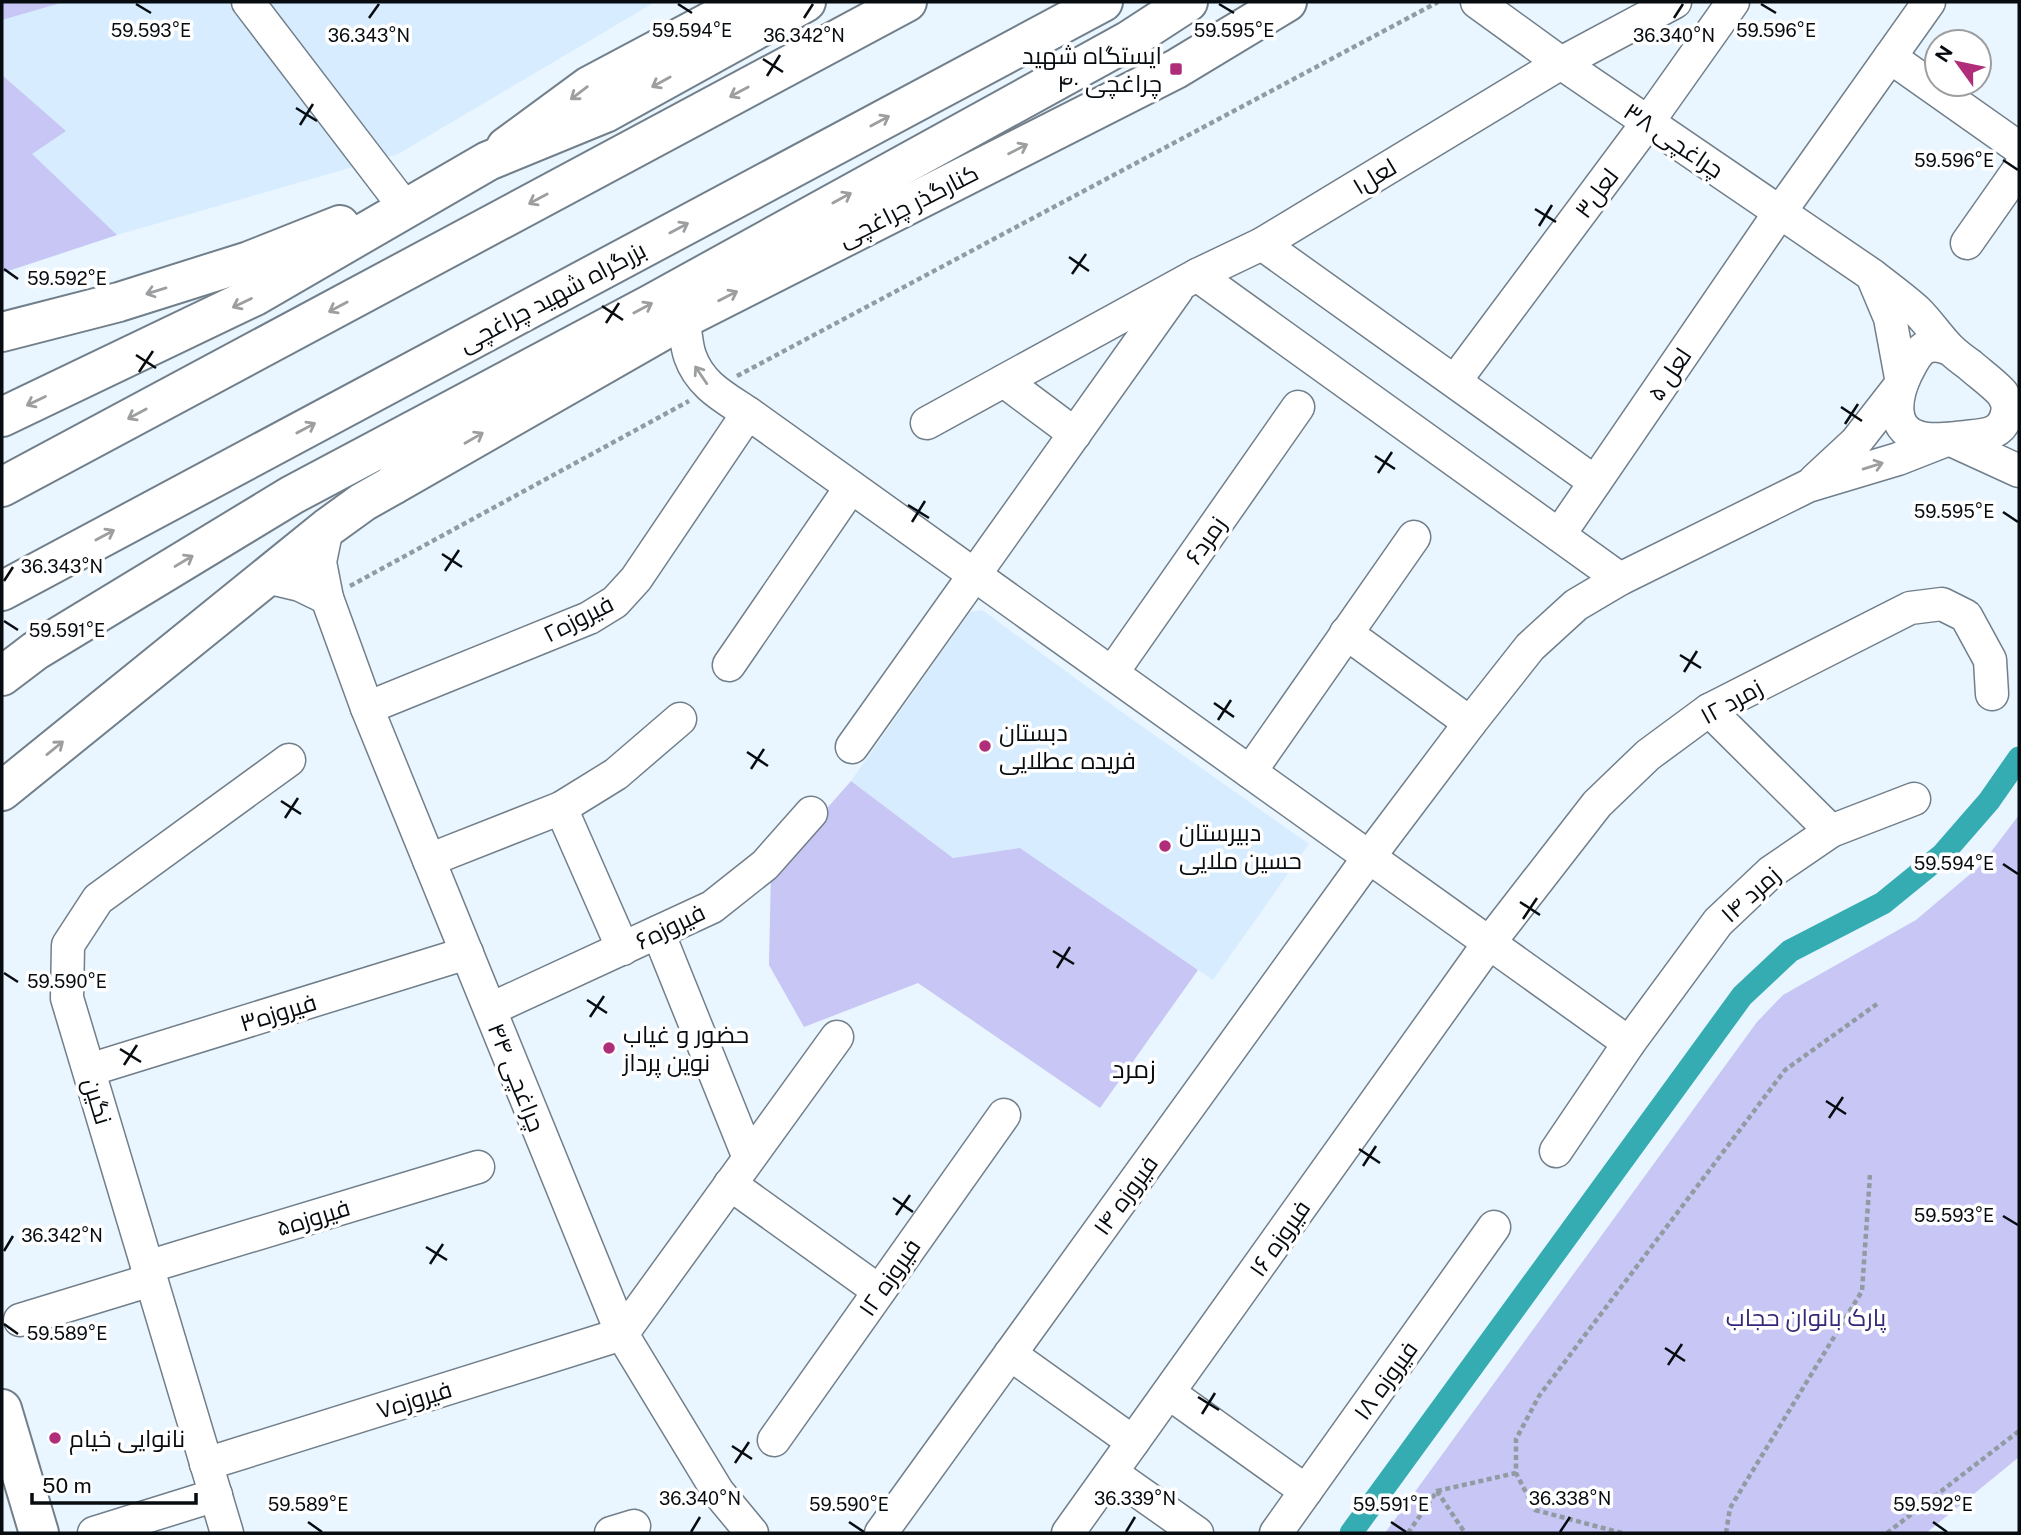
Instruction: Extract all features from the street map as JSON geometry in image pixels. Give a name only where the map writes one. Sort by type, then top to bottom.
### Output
[{"type":"main road","points":[[2,417],[255,296],[488,161],[589,86],[747,2]]},
{"type":"main road","points":[[488,161],[605,113],[806,2]]},
{"type":"main road","points":[[2,487],[907,2]]},
{"type":"main road","name":"بزرگراه شهید چراغچی","points":[[2,591],[1103,2]]},
{"type":"main road","points":[[2,676],[35,651],[292,495],[518,375],[1128,41],[1188,2]]},
{"type":"main road","name":"کنارگذر چراغچی","points":[[518,375],[603,364],[683,319],[1176,69],[1287,2]]},
{"type":"main road","points":[[2,332],[118,302],[249,261],[450,184]]},
{"type":"main road","points":[[2,790],[327,528],[363,502],[603,364]]},
{"type":"main road","points":[[393,485],[439,417]]},
{"type":"main road","points":[[2,1409],[39,1533]]},
{"type":"street","points":[[248,2],[400,201]]},
{"type":"street","name":"چراغچی ۳۸","points":[[1477,2],[1561,63],[1872,275],[1917,311],[1950,349]]},
{"type":"street","name":"لعل۱","points":[[927,423],[1189,279],[1262,244],[1561,63],[1675,2]]},
{"type":"street","name":"لعل۳","points":[[1455,381],[1648,122],[1733,2]]},
{"type":"street","name":"لعل ۵","points":[[1559,535],[1780,212],[1929,2]]},
{"type":"street","points":[[1890,57],[2019,148]]},
{"type":"street","points":[[1967,243],[2019,169]]},
{"type":"street","points":[[1262,244],[1595,482]]},
{"type":"street","points":[[1808,486],[1856,442],[1902,383],[1891,318],[1872,275]]},
{"type":"street","points":[[852,747],[1075,433],[1189,279],[1620,579]]},
{"type":"street","points":[[683,319],[690,356],[701,379],[712,389],[1629,1043]]},
{"type":"street","points":[[1937,345],[1950,349],[2010,397],[2004,424],[1989,435],[1949,439],[1920,438],[1910,434],[1897,416],[1896,405],[1902,383],[1914,359],[1923,349],[1937,345]]},
{"type":"street","points":[[1003,381],[1075,433]]},
{"type":"street","name":"زمرد۶","points":[[1112,673],[1298,407]]},
{"type":"street","name":"فیروزه۲","points":[[367,708],[589,618],[615,602],[636,579],[748,413]]},
{"type":"street","points":[[1808,486],[1898,459],[1949,439],[2019,471]]},
{"type":"street","name":"فیروزه ۱۴","points":[[881,1533],[1369,857],[1530,647],[1576,605],[1620,579],[1808,486]]},
{"type":"street","points":[[729,665],[851,487]]},
{"type":"street","name":"چراغچی ۴۴","points":[[327,528],[320,562],[327,598],[367,708],[622,1334],[718,1492],[752,1533]]},
{"type":"street","points":[[1250,772],[1414,537]]},
{"type":"street","points":[[266,577],[300,585],[327,598]]},
{"type":"street","name":"زمرد ۱۲","points":[[1489,943],[1597,804],[1648,755],[1709,710],[1910,608],[1942,604],[1966,616],[1990,660],[1992,694]]},
{"type":"street","points":[[1346,634],[1470,723]]},
{"type":"street","points":[[1709,710],[1830,831]]},
{"type":"street","points":[[429,860],[561,808],[616,774],[680,719]]},
{"type":"street","name":"نگین","points":[[227,1533],[67,998],[68,945],[98,900],[289,760]]},
{"type":"street","name":"زمرد ۱۴","points":[[1556,1151],[1629,1043],[1718,922],[1772,872],[1830,831],[1914,799]]},
{"type":"street","points":[[561,808],[622,949]]},
{"type":"street","name":"فیروزه۶","points":[[504,1003],[712,907],[765,865],[811,813]]},
{"type":"street","points":[[658,932],[749,1158]]},
{"type":"street","name":"فیروزه ۱۶","points":[[1068,1533],[1489,943]]},
{"type":"street","name":"فیروزه۳","points":[[89,1070],[467,953]]},
{"type":"street","points":[[622,1334],[837,1037]]},
{"type":"street","name":"فیروزه ۱۲","points":[[774,1440],[1004,1115]]},
{"type":"street","name":"فیروزه۵","points":[[20,1320],[149,1274],[478,1167]]},
{"type":"street","points":[[730,1184],[879,1292]]},
{"type":"street","name":"فیروزه ۱۸","points":[[1276,1533],[1494,1227]]},
{"type":"street","name":"فیروزه۷","points":[[206,1464],[622,1334]]},
{"type":"street","points":[[1010,1354],[1133,1442]]},
{"type":"street","points":[[1169,1393],[1306,1491]]},
{"type":"street","points":[[1112,1472],[1197,1533]]},
{"type":"street","points":[[94,1533],[216,1495]]},
{"type":"path","points":[[327,598],[712,389],[1438,2]]},
{"type":"path","points":[[1622,1533],[1535,1510],[1516,1473],[1516,1439],[1539,1396],[1785,1070],[1877,1004]]},
{"type":"path","points":[[1726,1533],[1730,1508],[1861,1291],[1870,1175]]},
{"type":"path","points":[[1887,1533],[2019,1431]]},
{"type":"path","points":[[1408,1533],[1437,1491],[1516,1473]]},
{"type":"path","points":[[1437,1491],[1465,1533]]},
{"type":"shaded area","points":[[2,2],[655,2],[398,154],[117,235],[2,273]]},
{"type":"shaded area","points":[[982,610],[1309,844],[1213,980],[1020,848],[953,858],[851,781],[970,612]]},
{"type":"green space","points":[[2,2],[64,2],[2,20]]},
{"type":"green space","points":[[2,75],[66,131],[32,154],[117,235],[2,273]]},
{"type":"green space","points":[[851,781],[953,858],[1020,848],[1198,970],[1100,1108],[918,983],[804,1027],[769,965],[771,872]]},
{"type":"green space","name":"پارک بانوان حجاب","points":[[2019,815],[2019,1457],[1926,1533],[1385,1533],[1757,1022],[1783,995],[1916,920],[1981,865]]},
{"type":"waterway","points":[[1351,1533],[1742,996],[1790,951],[1883,903],[1942,855],[1989,801],[2019,758]]},
{"type":"place","name":"ایستگاه شهید چراغچی ۴۰","points":[[1176,69]]},
{"type":"place","name":"دبستان فریده عطلایی","points":[[985,746]]},
{"type":"place","name":"دبیرستان حسین ملایی","points":[[1165,846]]},
{"type":"place","name":"حضور و غیاب نوین پرداز","points":[[609,1048]]},
{"type":"place","name":"نانوایی خیام","points":[[55,1438]]},
{"type":"district","name":"زمرد","points":[[1134,1068]]}]
